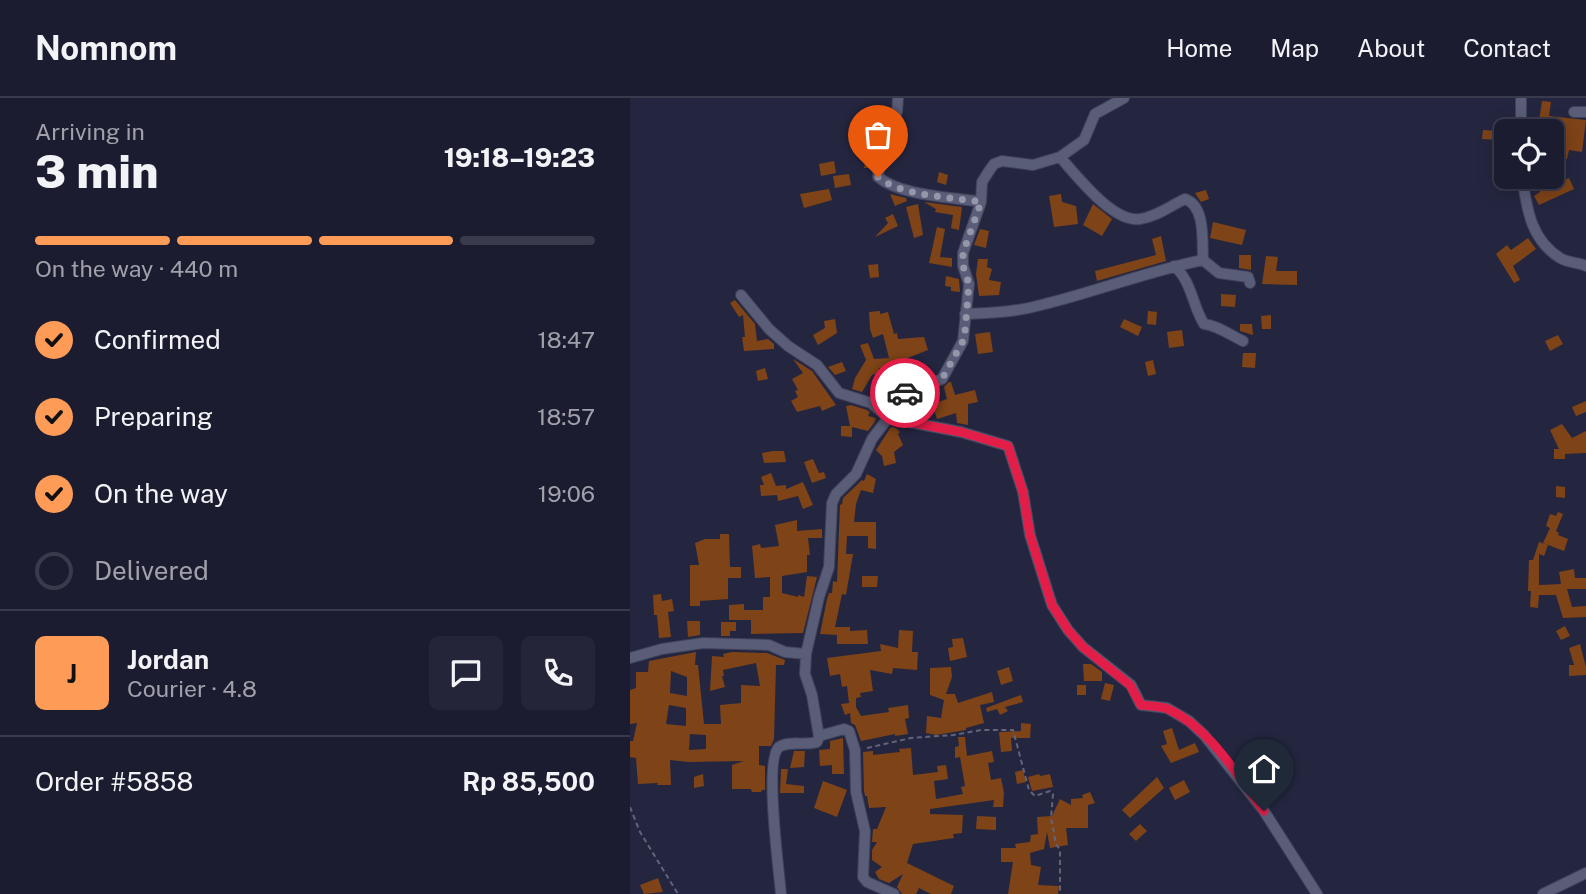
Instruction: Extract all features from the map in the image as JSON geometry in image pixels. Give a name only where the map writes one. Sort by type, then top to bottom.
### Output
[{"type":"street","points":[[898,98],[897,112],[882,142],[878,177],[915,193],[981,202]]},
{"type":"street","points":[[781,894],[771,779],[774,753],[785,744],[817,742],[819,736],[806,674],[806,654],[829,567],[832,503],[836,494],[856,474],[872,439],[900,397],[911,390],[942,379],[963,341],[969,284],[963,266],[963,253],[981,202],[982,182],[994,164],[1002,161],[1033,165],[1060,157],[1084,140],[1095,114],[1124,98]]},
{"type":"street","points":[[1521,98],[1521,119]]},
{"type":"street","points":[[1574,112],[1586,112]]},
{"type":"street","points":[[1060,157],[1105,205],[1124,217],[1138,219],[1156,215],[1185,199],[1192,201],[1201,225],[1203,260],[1219,273],[1248,277],[1250,283]]},
{"type":"street","points":[[1524,189],[1530,222],[1558,257],[1584,262]]},
{"type":"street","points":[[965,314],[1004,312],[1041,305],[1203,260]]},
{"type":"street","points":[[1174,266],[1184,274],[1197,313],[1204,324],[1216,326],[1244,341]]},
{"type":"street","points":[[741,295],[769,329],[788,346],[817,365],[839,393],[871,403],[888,418],[961,432],[1008,446],[1023,492],[1027,523],[1042,575],[1052,605],[1068,630],[1083,647],[1129,683],[1141,705],[1167,708],[1204,735],[1264,811],[1317,894]]},
{"type":"street","points":[[630,658],[662,649],[703,643],[769,645],[785,652],[806,654]]},
{"type":"street","points":[[819,736],[846,729],[855,750],[856,792],[866,831],[863,877],[867,882],[894,894]]},
{"type":"street","points":[[1543,894],[1586,873]]},
{"type":"path","points":[[855,750],[911,738],[981,730],[1013,730],[1029,790],[1035,796],[1050,791],[1053,794],[1051,818],[1056,844],[1060,850],[1060,894]]},
{"type":"path","points":[[630,807],[640,832],[678,894]]},
{"type":"building","points":[[1542,101],[1551,102],[1549,116],[1586,120],[1582,152],[1569,150],[1567,159],[1564,159],[1564,119],[1539,119]]},
{"type":"building","points":[[873,127],[880,129],[874,141],[871,168],[864,168]]},
{"type":"building","points":[[1483,130],[1494,131],[1494,140],[1482,139]]},
{"type":"building","points":[[834,161],[836,173],[821,176],[819,164]]},
{"type":"building","points":[[939,172],[948,175],[946,185],[937,182]]},
{"type":"building","points":[[849,174],[851,185],[835,188],[833,176]]},
{"type":"building","points":[[1569,178],[1574,189],[1539,205],[1534,196],[1540,192],[1539,189],[1564,189],[1564,180]]},
{"type":"building","points":[[829,189],[832,200],[804,208],[800,194]]},
{"type":"building","points":[[1206,190],[1209,199],[1201,202],[1195,193]]},
{"type":"building","points":[[890,194],[906,198],[907,201],[895,206]]},
{"type":"building","points":[[1061,194],[1062,202],[1076,206],[1078,224],[1054,227],[1049,196]]},
{"type":"building","points":[[924,202],[962,207],[959,230],[951,228],[953,215],[935,212],[936,209]]},
{"type":"building","points":[[918,204],[923,235],[914,238],[906,207]]},
{"type":"building","points":[[1093,204],[1112,219],[1102,236],[1083,225]]},
{"type":"building","points":[[893,214],[898,226],[875,237],[888,223],[885,218]]},
{"type":"building","points":[[1213,222],[1246,230],[1242,245],[1210,238]]},
{"type":"building","points":[[937,227],[945,229],[940,257],[952,258],[952,267],[929,263]]},
{"type":"building","points":[[980,229],[989,231],[986,248],[974,245]]},
{"type":"building","points":[[1161,236],[1166,261],[1097,281],[1095,271],[1156,255],[1152,239]]},
{"type":"building","points":[[1528,238],[1536,249],[1513,266],[1520,280],[1514,283],[1496,254],[1507,245],[1511,250]]},
{"type":"building","points":[[1239,255],[1251,255],[1251,270],[1239,268]]},
{"type":"building","points":[[1266,256],[1278,257],[1276,271],[1297,271],[1297,285],[1262,284]]},
{"type":"building","points":[[978,259],[988,259],[987,267],[992,269],[989,280],[1001,282],[999,295],[979,296],[976,274]]},
{"type":"building","points":[[878,264],[879,277],[870,278],[868,265]]},
{"type":"building","points":[[946,276],[959,279],[960,292],[951,291],[951,287],[945,286]]},
{"type":"building","points":[[1221,294],[1236,295],[1235,307],[1221,306]]},
{"type":"building","points":[[735,300],[755,324],[757,341],[768,339],[774,344],[774,349],[744,351],[743,315],[739,317],[730,303]]},
{"type":"building","points":[[880,311],[880,314],[888,312],[898,339],[924,337],[928,350],[900,361],[900,367],[879,368],[880,372],[872,375],[862,392],[852,389],[866,360],[860,345],[868,343],[874,359],[889,358],[883,334],[873,338],[870,329],[869,312]]},
{"type":"building","points":[[1148,311],[1157,312],[1156,325],[1147,324]]},
{"type":"building","points":[[1271,315],[1271,329],[1262,329],[1261,316]]},
{"type":"building","points":[[835,319],[837,333],[818,345],[813,335],[825,328],[824,321]]},
{"type":"building","points":[[1124,319],[1142,327],[1138,336],[1120,327]]},
{"type":"building","points":[[1240,324],[1252,324],[1253,335],[1240,331]]},
{"type":"building","points":[[1182,330],[1184,346],[1169,348],[1167,332]]},
{"type":"building","points":[[990,332],[993,352],[978,354],[975,334]]},
{"type":"building","points":[[1558,335],[1563,344],[1550,351],[1545,341]]},
{"type":"building","points":[[1243,353],[1256,353],[1255,368],[1242,367]]},
{"type":"building","points":[[793,359],[812,371],[836,405],[822,411],[820,406],[797,412],[791,401],[798,397],[795,391],[798,390],[792,379],[803,373]]},
{"type":"building","points":[[1153,360],[1156,374],[1148,376],[1145,362]]},
{"type":"building","points":[[842,362],[846,371],[835,375],[828,367]]},
{"type":"building","points":[[765,368],[768,379],[758,381],[756,371]]},
{"type":"building","points":[[949,382],[955,395],[975,390],[978,402],[968,404],[968,425],[957,423],[956,413],[937,419],[932,404],[947,399],[944,387]]},
{"type":"building","points":[[919,395],[921,410],[905,412],[903,408],[906,403]]},
{"type":"building","points":[[1586,401],[1586,412],[1576,416],[1572,407]]},
{"type":"building","points":[[846,406],[867,410],[870,412],[868,416],[876,418],[868,431],[852,427],[852,437],[841,436],[841,426],[850,426]]},
{"type":"building","points":[[1562,424],[1572,438],[1586,431],[1586,453],[1565,454],[1565,459],[1554,459],[1554,449],[1559,449],[1550,430]]},
{"type":"building","points":[[891,427],[900,432],[898,434],[903,445],[894,452],[896,463],[884,466],[882,456],[876,450]]},
{"type":"building","points":[[784,451],[786,462],[764,463],[762,453]]},
{"type":"building","points":[[813,459],[819,473],[824,472],[826,478],[812,483],[804,462]]},
{"type":"building","points":[[771,473],[776,486],[786,485],[786,489],[803,482],[813,505],[803,509],[798,496],[778,501],[777,495],[761,496],[760,485],[764,485],[761,477]]},
{"type":"building","points":[[867,474],[876,479],[873,493],[861,490],[854,522],[876,522],[876,549],[868,548],[868,536],[847,536],[846,554],[853,554],[846,595],[842,594],[835,627],[850,627],[850,631],[867,630],[868,644],[837,644],[837,635],[820,634],[827,599],[829,593],[832,593],[833,581],[837,582],[840,505],[843,498],[864,481]]},
{"type":"building","points":[[1556,486],[1565,487],[1565,498],[1556,497]]},
{"type":"building","points":[[1558,512],[1563,514],[1556,531],[1558,535],[1568,539],[1564,551],[1543,543],[1550,528],[1546,526],[1550,514],[1556,516]]},
{"type":"building","points":[[797,520],[797,531],[822,529],[822,538],[808,538],[810,555],[807,555],[807,572],[782,576],[782,593],[798,597],[804,597],[807,576],[817,577],[803,633],[751,634],[751,620],[729,620],[729,605],[744,604],[744,610],[763,610],[763,597],[770,597],[770,577],[755,578],[752,546],[779,546],[775,525]]},
{"type":"building","points":[[720,534],[729,534],[730,567],[741,567],[741,578],[728,578],[728,599],[700,601],[700,606],[690,606],[690,565],[699,565],[695,543],[705,539],[720,539]]},
{"type":"building","points":[[1539,542],[1548,545],[1544,556],[1539,554],[1539,585],[1561,584],[1559,572],[1574,569],[1575,578],[1586,578],[1586,589],[1567,589],[1572,607],[1586,606],[1586,617],[1563,618],[1556,595],[1539,595],[1538,608],[1530,607],[1529,560],[1533,560]]},
{"type":"building","points":[[862,576],[878,576],[877,587],[862,587]]},
{"type":"building","points":[[661,594],[662,601],[672,599],[674,611],[668,612],[671,637],[659,638],[653,595]]},
{"type":"building","points":[[687,621],[700,621],[700,635],[688,637]]},
{"type":"building","points":[[721,622],[736,622],[736,631],[730,631],[730,636],[721,636]]},
{"type":"building","points":[[1565,626],[1570,636],[1561,640],[1556,631]]},
{"type":"building","points":[[899,630],[913,631],[912,652],[918,652],[917,670],[893,668],[892,674],[870,670],[873,691],[860,693],[861,697],[856,698],[856,707],[861,716],[889,712],[888,708],[908,705],[909,718],[905,719],[908,734],[861,741],[855,725],[851,723],[850,713],[845,715],[841,704],[849,703],[847,686],[842,687],[840,674],[830,676],[827,658],[881,651],[880,644],[898,648]]},
{"type":"building","points":[[963,638],[967,657],[950,661],[948,648],[953,647],[952,639]]},
{"type":"building","points":[[1580,644],[1586,675],[1569,676],[1569,665],[1574,665],[1569,648]]},
{"type":"building","points":[[696,652],[695,665],[698,665],[704,724],[721,724],[720,705],[741,703],[741,685],[760,686],[756,663],[723,670],[725,687],[710,691],[712,656],[724,657],[723,654],[732,652],[767,653],[785,660],[784,665],[776,665],[774,739],[771,746],[759,746],[759,765],[765,766],[765,790],[752,792],[751,789],[732,789],[732,765],[744,761],[670,760],[671,785],[638,784],[636,758],[630,757],[630,741],[633,741],[637,723],[630,724],[630,690],[636,688],[636,672],[648,672],[649,661]],"holes":[[[671,671],[687,677],[687,696],[670,693]],[[669,705],[686,708],[686,726],[666,724]],[[690,734],[706,735],[706,749],[689,750]]]},
{"type":"building","points":[[1083,664],[1091,664],[1102,672],[1102,681],[1084,681]]},
{"type":"building","points":[[951,667],[952,677],[946,694],[955,694],[958,703],[992,692],[994,702],[980,705],[984,723],[966,730],[936,735],[926,733],[927,716],[941,718],[944,700],[930,695],[930,668]]},
{"type":"building","points":[[1009,667],[1013,681],[1001,685],[997,671]]},
{"type":"building","points":[[1105,683],[1114,685],[1110,701],[1101,699]]},
{"type":"building","points":[[1077,685],[1086,685],[1086,695],[1077,695]]},
{"type":"building","points":[[1021,695],[1023,702],[1005,707],[1008,711],[1000,715],[997,709],[987,712],[986,708]]},
{"type":"building","points":[[1021,723],[1031,724],[1030,738],[1011,738],[1012,751],[1001,752],[999,732],[1021,731]]},
{"type":"building","points":[[1172,728],[1179,750],[1195,743],[1199,752],[1171,763],[1161,746],[1167,744],[1163,731]]},
{"type":"building","points":[[958,737],[965,737],[967,756],[992,751],[994,762],[988,763],[991,780],[1001,778],[1003,807],[993,807],[994,800],[930,809],[930,814],[963,815],[962,833],[953,834],[954,838],[913,844],[907,863],[954,886],[951,894],[931,894],[919,888],[916,894],[902,894],[897,887],[903,874],[889,883],[879,879],[875,872],[882,867],[872,860],[872,850],[877,842],[872,842],[873,829],[877,829],[886,807],[869,808],[864,791],[863,752],[873,751],[873,755],[911,748],[913,775],[938,772],[937,766],[946,765],[948,779],[934,781],[936,799],[963,794],[961,787],[965,786],[960,757],[955,758],[955,747],[959,746]]},
{"type":"building","points":[[843,738],[844,774],[832,774],[832,765],[820,766],[819,750],[830,749],[830,741]]},
{"type":"building","points":[[794,751],[805,751],[804,767],[790,768]]},
{"type":"building","points":[[781,769],[788,769],[786,784],[804,786],[804,793],[780,793]]},
{"type":"building","points":[[1023,770],[1026,782],[1017,784],[1015,772]]},
{"type":"building","points":[[703,774],[704,786],[694,788],[694,777]]},
{"type":"building","points":[[1050,774],[1053,787],[1032,791],[1028,777]]},
{"type":"building","points":[[1157,777],[1164,788],[1130,818],[1122,810]]},
{"type":"building","points":[[1184,780],[1190,792],[1175,800],[1169,788]]},
{"type":"building","points":[[823,781],[847,790],[837,817],[814,808]]},
{"type":"building","points":[[1090,792],[1095,803],[1088,805],[1088,828],[1066,828],[1068,845],[1050,848],[1047,832],[1044,849],[1030,853],[1031,865],[1041,867],[1038,885],[1059,886],[1058,894],[1008,894],[1013,862],[1001,862],[1001,848],[1016,848],[1015,844],[1030,842],[1031,835],[1038,834],[1037,817],[1052,816],[1060,799],[1071,805],[1071,799],[1083,798],[1082,795]]},
{"type":"building","points":[[977,816],[996,817],[996,830],[976,829]]},
{"type":"building","points":[[1140,824],[1147,831],[1136,841],[1129,834]]},
{"type":"building","points":[[658,878],[663,892],[644,894],[640,885]]},
{"type":"way so far","points":[[878,177],[915,193],[981,202],[962,260],[969,277],[963,341],[942,379],[905,393]]},
{"type":"route","points":[[905,393],[894,405],[888,418],[961,432],[1008,446],[1023,492],[1027,523],[1042,575],[1052,605],[1068,630],[1083,647],[1132,686],[1141,705],[1167,708],[1204,735],[1264,811]]}]
